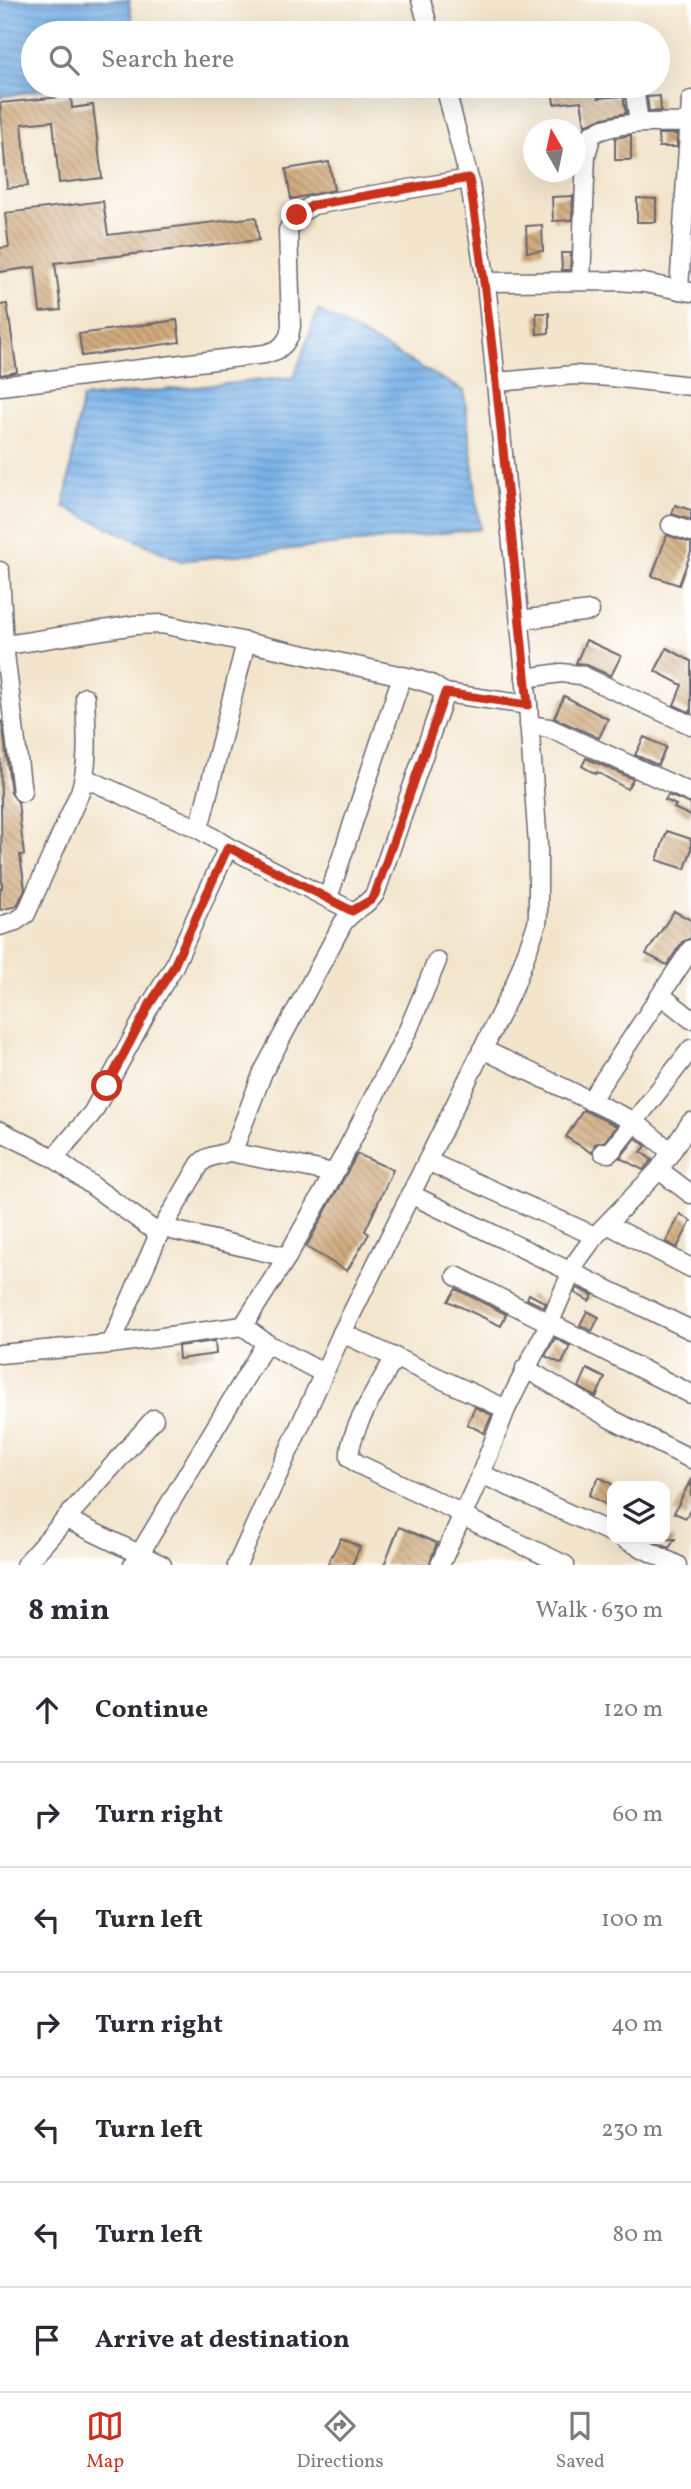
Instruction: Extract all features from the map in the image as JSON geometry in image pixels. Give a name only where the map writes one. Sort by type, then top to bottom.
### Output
[{"type":"street","points":[[421,0],[427,21]]},
{"type":"street","points":[[237,1565],[342,1333],[515,984],[537,924],[538,845],[528,705],[497,382],[486,282],[469,178],[448,98]]},
{"type":"street","points":[[636,98],[639,123]]},
{"type":"street","points":[[486,282],[644,283],[685,291],[691,100]]},
{"type":"street","points":[[581,281],[588,142],[592,134],[639,123],[690,123]]},
{"type":"street","points":[[0,386],[265,354],[277,350],[284,344],[291,326],[288,230],[297,215],[313,205],[469,178]]},
{"type":"street","points":[[497,382],[574,375],[691,386]]},
{"type":"street","points":[[671,525],[691,532]]},
{"type":"street","points":[[0,571],[2,645],[22,792]]},
{"type":"street","points":[[520,620],[590,611]]},
{"type":"street","points":[[2,645],[135,625],[162,624],[402,676],[431,684],[445,693],[528,705]]},
{"type":"street","points":[[199,829],[246,642]]},
{"type":"street","points":[[525,678],[561,673],[581,675],[691,725]]},
{"type":"street","points":[[328,898],[402,676]]},
{"type":"street","points":[[230,1152],[237,1144],[264,1072],[343,923],[352,911],[371,900],[375,894],[445,693]]},
{"type":"street","points":[[0,926],[16,921],[26,914],[85,778],[85,697]]},
{"type":"street","points":[[529,725],[549,728],[691,793]]},
{"type":"street","points":[[85,778],[199,829],[228,847],[352,911]]},
{"type":"street","points":[[54,1158],[93,1112],[150,1004],[173,968],[228,847]]},
{"type":"street","points":[[590,1101],[691,949]]},
{"type":"street","points":[[243,1325],[287,1257],[334,1173],[408,1030],[437,961]]},
{"type":"street","points":[[662,996],[691,1018]]},
{"type":"street","points":[[482,1049],[635,1122],[671,1152]]},
{"type":"street","points":[[603,1152],[609,1153],[613,1149],[691,1049]]},
{"type":"street","points":[[440,1565],[481,1474],[506,1409],[549,1324],[576,1262],[601,1230],[659,1170],[691,1122]]},
{"type":"street","points":[[0,1131],[54,1158],[161,1231],[287,1257]]},
{"type":"street","points":[[111,1343],[161,1231],[204,1158],[230,1152],[334,1173]]},
{"type":"street","points":[[427,1161],[691,1268]]},
{"type":"street","points":[[659,1170],[691,1194]]},
{"type":"street","points":[[410,1194],[691,1331]]},
{"type":"street","points":[[456,1276],[691,1394]]},
{"type":"street","points":[[0,1354],[111,1343],[243,1325],[266,1343],[323,1374]]},
{"type":"street","points":[[342,1333],[506,1409]]},
{"type":"street","points":[[136,1559],[266,1343]]},
{"type":"street","points":[[395,1357],[358,1425],[349,1448],[350,1458],[565,1565]]},
{"type":"street","points":[[525,1368],[611,1419],[691,1460]]},
{"type":"street","points":[[26,1565],[154,1419]]},
{"type":"street","points":[[481,1474],[607,1531]]},
{"type":"street","points":[[66,1519],[136,1559],[162,1565]]},
{"type":"street","points":[[634,1544],[677,1565]]},
{"type":"water","points":[[0,0],[130,0],[133,21],[21,21],[21,93],[0,97]]},
{"type":"water","points":[[318,310],[464,391],[480,529],[181,561],[64,507],[82,398],[294,377]]},
{"type":"building","points":[[71,98],[72,108],[93,105],[102,178],[59,183],[53,121],[22,124],[28,186],[7,188],[0,103]]},
{"type":"building","points":[[553,98],[623,98],[626,113],[586,125],[581,101],[554,104]]},
{"type":"building","points":[[647,98],[660,98],[661,111],[649,112]]},
{"type":"building","points":[[658,134],[677,134],[677,147],[659,147]]},
{"type":"building","points":[[631,135],[631,160],[615,160],[615,138]]},
{"type":"building","points":[[329,162],[334,190],[291,199],[286,169]]},
{"type":"building","points":[[573,196],[572,220],[553,221],[552,197]]},
{"type":"building","points":[[637,198],[656,199],[656,222],[637,222]]},
{"type":"building","points":[[103,201],[108,235],[256,217],[259,240],[55,263],[61,310],[40,312],[35,267],[0,272],[0,248],[9,247],[5,213]]},
{"type":"building","points":[[542,225],[543,251],[527,252],[526,226]]},
{"type":"building","points":[[561,253],[571,253],[570,270],[562,270]]},
{"type":"building","points":[[7,304],[17,372],[0,375],[0,305]]},
{"type":"building","points":[[536,313],[549,313],[549,333],[537,334]]},
{"type":"building","points":[[177,320],[180,342],[82,356],[79,334]]},
{"type":"building","points":[[675,505],[691,510],[691,520],[672,514]]},
{"type":"building","points":[[667,535],[691,543],[691,552],[679,585],[652,576]]},
{"type":"building","points":[[586,640],[621,656],[611,676],[585,664],[576,663]]},
{"type":"building","points":[[667,648],[691,661],[691,713],[674,705],[682,685],[655,671]]},
{"type":"building","points":[[564,696],[608,719],[599,738],[554,718]]},
{"type":"building","points":[[2,721],[11,793],[18,802],[24,855],[20,855],[25,889],[17,906],[0,910],[0,722]]},
{"type":"building","points":[[644,737],[666,747],[658,765],[635,755]]},
{"type":"building","points":[[586,758],[633,779],[627,789],[582,766]]},
{"type":"building","points":[[668,795],[691,804],[691,816],[665,800]]},
{"type":"building","points":[[667,831],[691,839],[691,851],[685,869],[657,860]]},
{"type":"building","points":[[674,911],[691,920],[691,938],[682,942],[667,965],[646,954]]},
{"type":"building","points":[[583,1110],[617,1126],[605,1141],[595,1144],[592,1153],[566,1137]]},
{"type":"building","points":[[636,1138],[646,1146],[641,1152],[652,1160],[643,1170],[620,1158]]},
{"type":"building","points":[[357,1154],[393,1170],[365,1231],[369,1234],[347,1271],[306,1247]]},
{"type":"building","points":[[680,1214],[691,1221],[677,1248],[666,1242]]},
{"type":"building","points":[[577,1288],[593,1295],[589,1301],[575,1293]]},
{"type":"building","points":[[456,1289],[506,1314],[501,1326],[448,1301]]},
{"type":"building","points":[[529,1294],[546,1303],[544,1307],[527,1299]]},
{"type":"building","points":[[587,1311],[599,1317],[592,1331],[580,1325]]},
{"type":"building","points":[[555,1338],[570,1346],[562,1364],[545,1356]]},
{"type":"building","points":[[215,1341],[216,1354],[179,1359],[178,1346]]},
{"type":"building","points":[[587,1369],[605,1378],[596,1397],[579,1387]]},
{"type":"building","points":[[475,1407],[492,1415],[484,1433],[467,1424]]},
{"type":"building","points":[[599,1477],[607,1481],[607,1505],[589,1495]]},
{"type":"building","points":[[691,1479],[691,1508],[686,1518],[674,1513]]},
{"type":"building","points":[[399,1527],[437,1543],[429,1565],[384,1565]]},
{"type":"building","points":[[341,1538],[360,1547],[352,1565],[327,1565]]},
{"type":"building","points":[[670,1539],[675,1539],[669,1548],[660,1544],[670,1544]]},
{"type":"route","points":[[107,1086],[150,1004],[173,968],[228,847],[352,911],[371,900],[381,880],[445,693],[528,705],[486,282],[469,178],[313,205],[297,215]]}]
